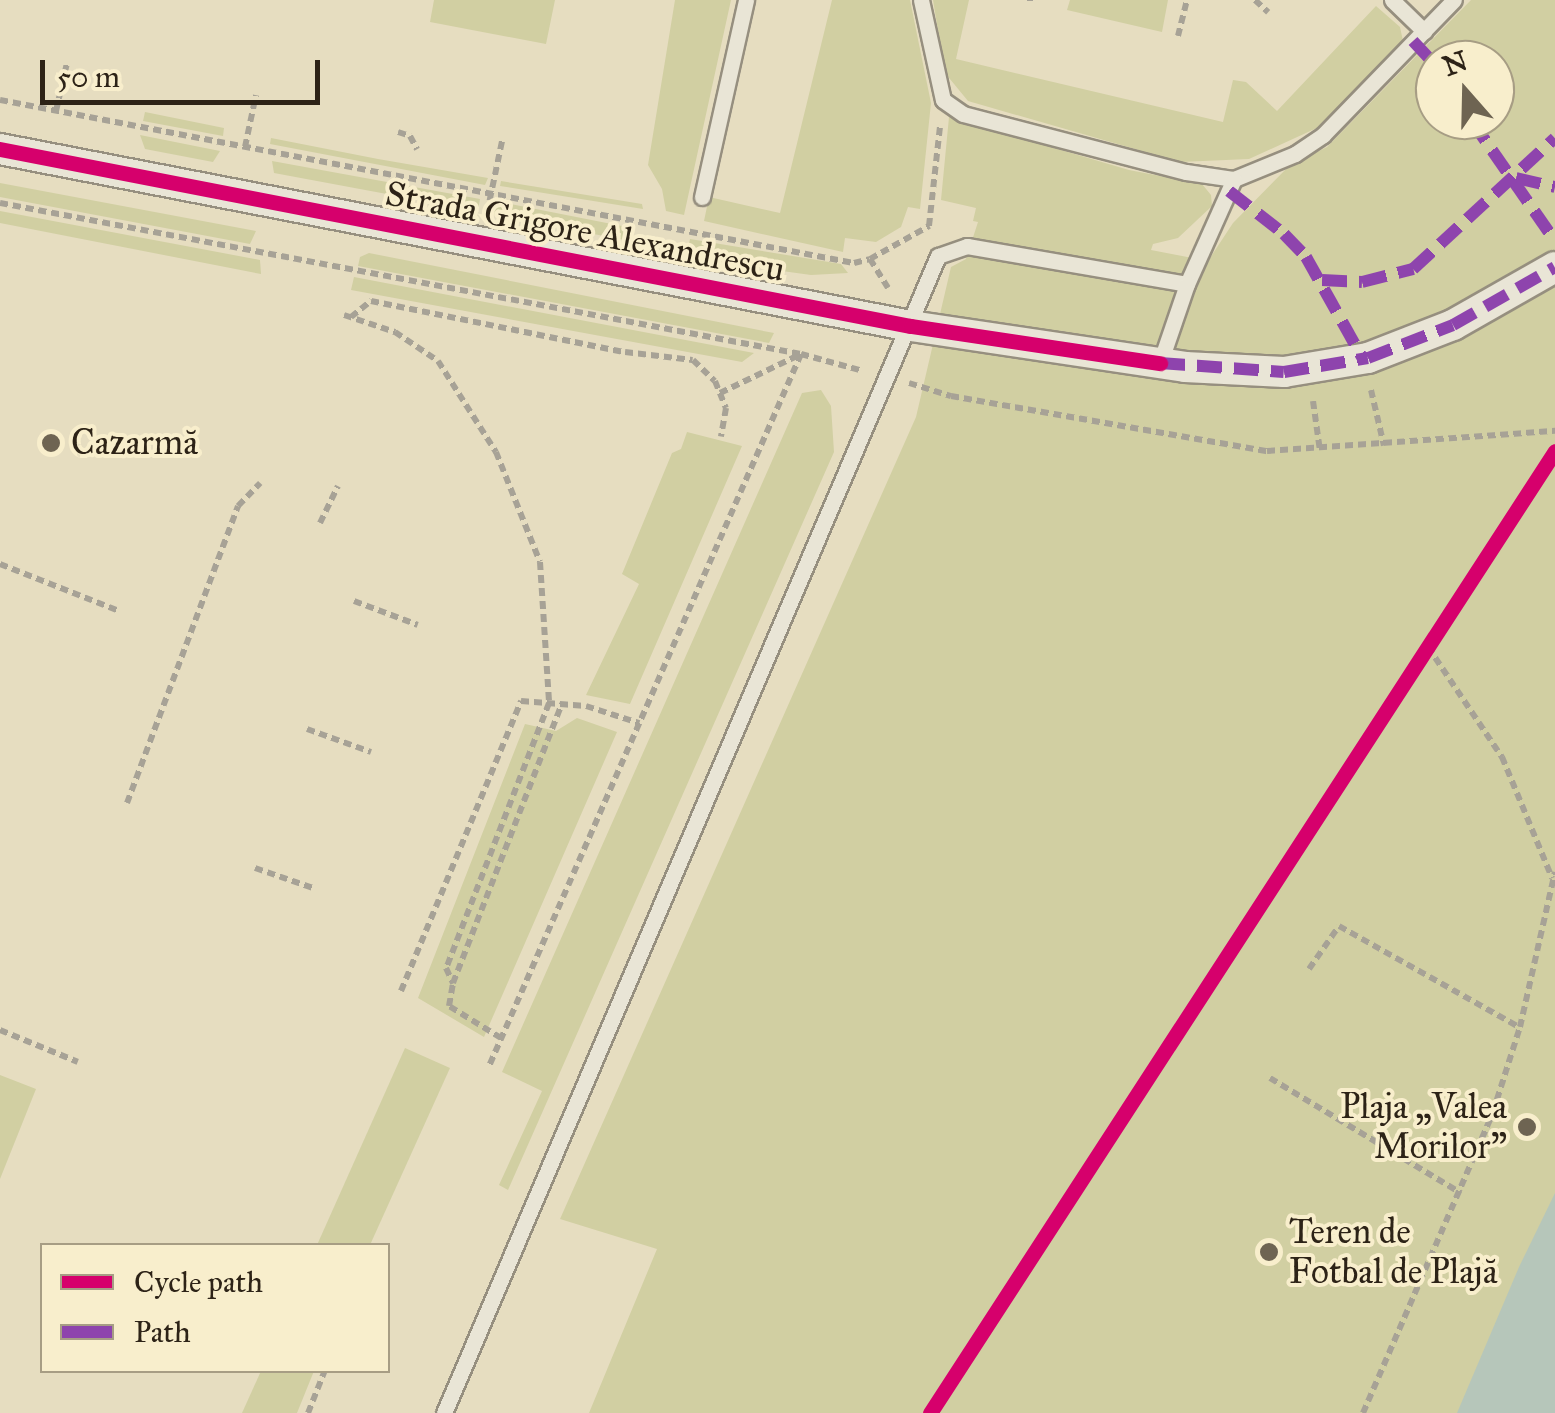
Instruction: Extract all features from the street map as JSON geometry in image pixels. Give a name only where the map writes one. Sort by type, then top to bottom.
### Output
[{"type":"street","name":"Strada Grigore Alexandrescu","points":[[0,149],[911,326],[1160,363],[1309,370],[1364,360],[1453,325],[1555,267]]},
{"type":"lane","points":[[702,196],[746,0]]},
{"type":"lane","points":[[920,0],[943,100],[963,114],[1186,172],[1234,180],[1281,161],[1323,134],[1454,0]]},
{"type":"lane","points":[[1392,0],[1424,31]]},
{"type":"lane","points":[[1160,363],[1187,284],[1234,180]]},
{"type":"lane","points":[[444,1413],[911,326],[932,265],[956,246],[1187,284]]},
{"type":"path","points":[[1178,36],[1187,0]]},
{"type":"path","points":[[1255,0],[1268,12]]},
{"type":"path","points":[[56,111],[67,64]]},
{"type":"path","points":[[245,147],[256,96]]},
{"type":"path","points":[[0,100],[854,263],[870,260],[929,226],[943,100]]},
{"type":"path","points":[[398,132],[410,136],[418,149]]},
{"type":"path","points":[[492,193],[502,141]]},
{"type":"path","points":[[0,203],[801,354],[951,396],[1267,451],[1320,451],[1555,431]]},
{"type":"path","points":[[453,983],[446,968],[549,703],[540,562],[496,452],[438,361],[395,332],[347,316],[371,301],[625,352],[694,360],[720,392],[726,408],[722,436]]},
{"type":"path","points":[[720,392],[801,354]]},
{"type":"path","points":[[489,1066],[801,354]]},
{"type":"path","points":[[1364,360],[1384,446]]},
{"type":"path","points":[[1309,370],[1320,451]]},
{"type":"path","points":[[127,803],[238,506],[260,483]]},
{"type":"path","points":[[320,523],[338,486]]},
{"type":"path","points":[[0,564],[117,610]]},
{"type":"path","points":[[354,600],[418,625]]},
{"type":"path","points":[[1417,663],[1438,632]]},
{"type":"path","points":[[1363,1413],[1461,1193],[1520,1027],[1554,876],[1502,757],[1428,647]]},
{"type":"path","points":[[401,991],[521,701],[586,706],[639,723]]},
{"type":"path","points":[[501,1038],[449,1006],[453,983],[562,704]]},
{"type":"path","points":[[307,729],[371,752]]},
{"type":"path","points":[[255,868],[314,888]]},
{"type":"path","points":[[1310,969],[1339,926],[1520,1027]]},
{"type":"path","points":[[0,1030],[78,1062]]},
{"type":"path","points":[[1270,1078],[1461,1193]]},
{"type":"path","points":[[308,1413],[324,1373]]},
{"type":"shaded area","points":[[434,0],[555,0],[546,44],[430,22]]},
{"type":"shaded area","points":[[675,0],[731,0],[684,215],[666,211],[662,189],[648,165]]},
{"type":"shaded area","points":[[832,0],[910,0],[931,103],[920,209],[908,207],[901,227],[876,242],[845,238],[843,252],[704,221],[709,197],[780,213]]},
{"type":"shaded area","points":[[933,0],[969,0],[956,59],[1223,122],[1233,80],[1246,82],[1277,111],[1376,6],[1400,27],[1403,41],[1319,127],[1249,159],[1180,162],[968,101],[945,73]]},
{"type":"shaded area","points":[[1070,0],[1168,0],[1162,32],[1067,10]]},
{"type":"shaded area","points":[[1471,0],[1555,0],[1555,1413],[589,1413],[657,1249],[560,1219],[916,417],[951,267],[966,259],[978,222],[973,221],[976,208],[941,200],[949,117],[1129,170],[1202,184],[1211,195],[1212,206],[1178,238],[1153,244],[1151,250],[1208,261],[1233,223],[1289,166],[1327,147],[1415,57],[1415,140],[1515,140],[1515,40],[1432,40]]},
{"type":"shaded area","points":[[145,112],[224,128],[223,136],[143,121]]},
{"type":"shaded area","points":[[140,135],[220,151],[213,162],[145,149]]},
{"type":"shaded area","points":[[271,138],[488,178],[485,185],[270,144]]},
{"type":"shaded area","points":[[272,161],[480,199],[478,211],[274,173]]},
{"type":"shaded area","points":[[501,181],[642,204],[643,209],[500,186]]},
{"type":"shaded area","points":[[0,183],[256,231],[250,244],[0,197]]},
{"type":"shaded area","points":[[495,201],[632,228],[629,241],[493,214]]},
{"type":"shaded area","points":[[0,211],[260,260],[261,274],[0,223]]},
{"type":"shaded area","points":[[690,239],[841,264],[848,273],[811,275],[686,258]]},
{"type":"shaded area","points":[[369,253],[774,333],[769,343],[358,266],[360,257]]},
{"type":"shaded area","points":[[354,277],[754,353],[742,362],[351,290]]},
{"type":"shaded area","points":[[821,390],[831,406],[834,452],[508,1190],[499,1185],[542,1091],[502,1072],[802,393]]},
{"type":"shaded area","points":[[687,432],[742,446],[630,704],[586,695],[639,584],[622,574],[672,453],[681,449]]},
{"type":"shaded area","points":[[577,718],[617,732],[484,1037],[418,998],[525,724],[556,731]]},
{"type":"shaded area","points":[[405,1048],[450,1068],[371,1243],[318,1243]]},
{"type":"shaded area","points":[[0,1075],[36,1089],[0,1179]]},
{"type":"shaded area","points":[[1555,1193],[1555,1413],[1457,1413],[1519,1267]]},
{"type":"shaded area","points":[[260,1373],[313,1373],[297,1413],[242,1413]]},
{"type":"marked path","points":[[1322,280],[1362,282],[1413,269],[1555,138]]},
{"type":"marked path","points":[[1485,140],[1555,241]]},
{"type":"marked path","points":[[1516,178],[1555,187]]},
{"type":"marked path","points":[[1229,191],[1284,234],[1306,257],[1363,359]]},
{"type":"marked path","points":[[1160,363],[1284,372],[1368,358],[1453,325],[1555,267]]},
{"type":"cycle path","points":[[0,149],[911,326],[1160,363]]},
{"type":"cycle path","points":[[930,1413],[1555,451]]},
{"type":"place","name":"Cazarmă","points":[[51,443]]},
{"type":"place","name":"Plaja „Valea Morilor”","points":[[1527,1127]]},
{"type":"place","name":"Teren de Fotbal de Plajă","points":[[1269,1252]]}]
